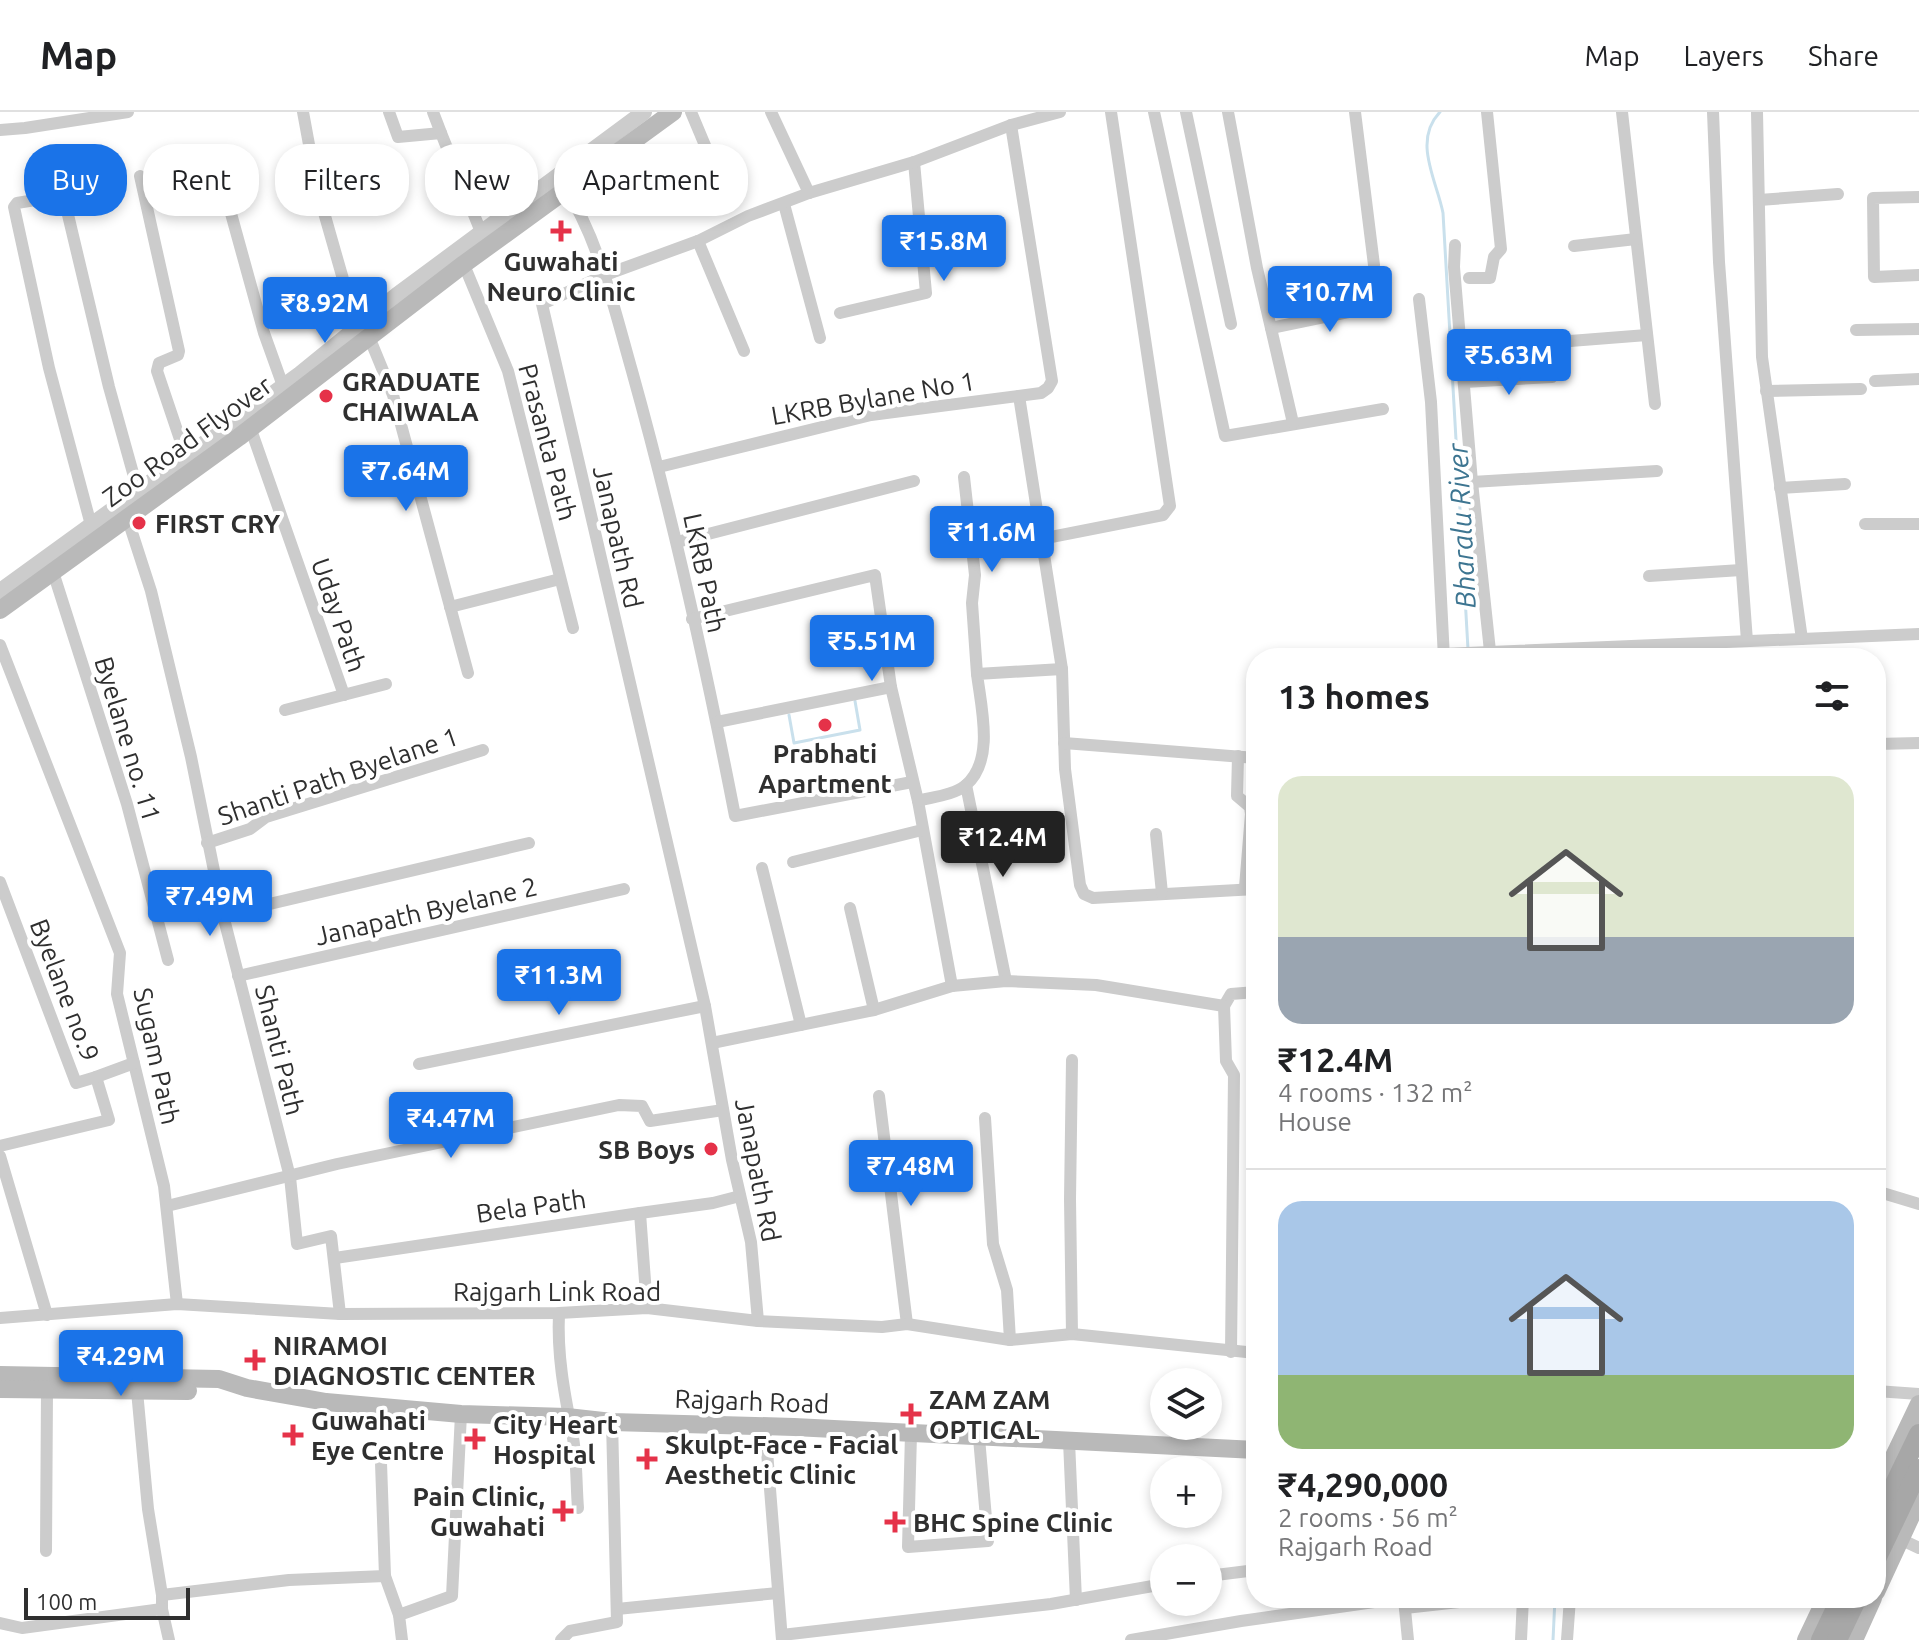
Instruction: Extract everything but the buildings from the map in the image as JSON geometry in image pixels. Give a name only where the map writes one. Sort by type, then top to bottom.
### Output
[{"type":"main road","name":"Zoo Road Flyover","points":[[0,600],[656,112]]},
{"type":"main road","name":"Zoo Road Flyover","points":[[0,610],[239,437],[464,264],[673,112]]},
{"type":"main road","name":"Rajgarh Road","points":[[0,1375],[219,1379],[247,1388],[326,1402],[461,1414],[1246,1450]]},
{"type":"main road","name":"Rajgarh Road","points":[[0,1389],[137,1391],[247,1388]]},
{"type":"main road","points":[[1886,1471],[1919,1404]]},
{"type":"main road","points":[[1886,1502],[1919,1434]]},
{"type":"main road","points":[[1886,1538],[1919,1469]]},
{"type":"main road","points":[[1886,1491],[1918,1499],[1886,1570]]},
{"type":"main road","points":[[1806,1640],[1821,1608]]},
{"type":"main road","points":[[1821,1640],[1836,1608]]},
{"type":"main road","points":[[1837,1640],[1852,1608]]},
{"type":"main road","points":[[1854,1640],[1868,1608]]},
{"type":"street","points":[[0,130],[128,112]]},
{"type":"street","points":[[303,112],[317,188],[357,328]]},
{"type":"street","points":[[389,112],[398,137],[441,133]]},
{"type":"street","points":[[433,112],[481,232]]},
{"type":"street","points":[[600,144],[644,112]]},
{"type":"street","points":[[643,144],[688,112],[703,144]]},
{"type":"street","points":[[771,112],[809,193]]},
{"type":"street","name":"Janapath Rd","points":[[758,1321],[751,1242],[705,1006],[542,304],[605,275],[698,241],[748,216],[809,193],[914,162],[1042,114],[1060,112]]},
{"type":"street","points":[[1041,539],[1163,515],[1170,506],[1111,112]]},
{"type":"street","points":[[1154,112],[1225,436],[1383,409]]},
{"type":"street","points":[[1186,112],[1231,324]]},
{"type":"street","points":[[1228,112],[1293,423]]},
{"type":"street","points":[[1355,112],[1374,265]]},
{"type":"street","points":[[1469,278],[1490,278],[1494,257],[1501,249],[1487,112]]},
{"type":"street","points":[[1622,112],[1655,404]]},
{"type":"street","points":[[1713,112],[1719,262],[1747,641]]},
{"type":"street","points":[[1757,112],[1762,357],[1802,639]]},
{"type":"street","name":"LKRB Bylane No 1","points":[[659,467],[871,415],[1041,393],[1048,388],[1052,381],[1011,125]]},
{"type":"street","points":[[840,313],[926,293],[914,162]]},
{"type":"street","points":[[140,176],[179,351],[178,355],[159,363],[157,371],[186,457]]},
{"type":"street","points":[[0,591],[283,386],[554,177]]},
{"type":"street","points":[[1759,200],[1838,194]]},
{"type":"street","points":[[91,525],[49,368],[14,207],[17,203],[59,196],[64,198],[109,387],[138,491]]},
{"type":"street","points":[[1919,197],[1873,198],[1874,277],[1919,275]]},
{"type":"street","points":[[784,204],[820,338]]},
{"type":"street","points":[[0,617],[253,436],[554,207]]},
{"type":"street","points":[[232,216],[264,333],[283,386]]},
{"type":"street","name":"LKRB Path","points":[[579,216],[605,275],[659,467],[717,722],[735,816],[912,782]]},
{"type":"street","points":[[1574,246],[1636,239]]},
{"type":"street","points":[[698,241],[744,351]]},
{"type":"street","points":[[1455,245],[1454,267],[1486,648]]},
{"type":"street","name":"Prasanta Path","points":[[467,272],[508,371],[573,628]]},
{"type":"street","points":[[1419,299],[1431,402],[1443,648]]},
{"type":"street","points":[[1271,328],[1382,305]]},
{"type":"street","points":[[1856,330],[1919,329]]},
{"type":"street","points":[[1570,341],[1647,335]]},
{"type":"street","points":[[372,344],[393,395],[468,673]]},
{"type":"street","points":[[1465,382],[1552,377]]},
{"type":"street","points":[[1875,381],[1919,379]]},
{"type":"street","points":[[1766,391],[1861,389]]},
{"type":"street","points":[[1019,396],[1062,669],[1064,743],[1080,885],[1084,894],[1093,898],[1246,888]]},
{"type":"street","name":"Uday Path","points":[[245,414],[344,695]]},
{"type":"street","points":[[1472,482],[1657,471]]},
{"type":"street","points":[[918,801],[956,791],[966,785],[981,763],[983,749],[972,603],[975,575],[964,477]]},
{"type":"street","points":[[677,542],[914,481]]},
{"type":"street","points":[[1780,488],[1845,484]]},
{"type":"street","name":"Shanti Path","points":[[129,523],[151,591],[191,757],[223,915],[290,1177],[297,1244],[331,1236],[335,1258]]},
{"type":"street","points":[[1865,524],[1919,524]]},
{"type":"street","points":[[1649,576],[1741,570]]},
{"type":"street","points":[[692,619],[875,575],[891,687],[918,801],[952,986]]},
{"type":"street","name":"Byelane no. 11","points":[[55,578],[127,804],[168,960]]},
{"type":"street","points":[[450,607],[560,579]]},
{"type":"street","points":[[1607,648],[1919,634]]},
{"type":"street","name":"Sugam Path","points":[[0,645],[120,953],[117,994],[167,1206],[177,1304]]},
{"type":"street","points":[[977,674],[1062,669]]},
{"type":"street","points":[[285,710],[386,684]]},
{"type":"street","points":[[717,722],[891,687]]},
{"type":"street","points":[[1064,743],[1246,757]]},
{"type":"street","points":[[1886,744],[1919,743]]},
{"type":"street","name":"Shanti Path Byelane 1","points":[[207,843],[250,829],[266,817],[483,750]]},
{"type":"street","points":[[1238,756],[1237,796],[1246,804]]},
{"type":"street","points":[[966,785],[1006,981]]},
{"type":"street","points":[[793,862],[922,830]]},
{"type":"street","points":[[1156,834],[1162,893]]},
{"type":"street","points":[[223,915],[529,843]]},
{"type":"street","points":[[762,868],[801,1025]]},
{"type":"street","name":"Byelane no.9","points":[[0,882],[76,1083],[96,1077],[109,1120],[0,1146]]},
{"type":"street","name":"Janapath Byelane 2","points":[[238,976],[624,889]]},
{"type":"street","points":[[850,908],[874,1010]]},
{"type":"street","points":[[712,1043],[874,1010],[952,986],[1006,981],[1096,985],[1224,1006]]},
{"type":"street","points":[[1231,1352],[1234,1075],[1226,1061],[1224,1006],[1231,994],[1246,993]]},
{"type":"street","points":[[419,1064],[705,1006]]},
{"type":"street","points":[[1072,1060],[1072,1334]]},
{"type":"street","points":[[96,1077],[134,1063]]},
{"type":"street","points":[[879,1096],[907,1324]]},
{"type":"street","points":[[167,1206],[337,1164],[619,1105],[642,1106],[650,1121],[723,1110]]},
{"type":"street","points":[[985,1118],[993,1244],[1007,1290],[1010,1340]]},
{"type":"street","points":[[0,1156],[47,1315]]},
{"type":"street","points":[[1886,1194],[1919,1204]]},
{"type":"street","name":"Bela Path","points":[[335,1258],[713,1203],[740,1196]]},
{"type":"street","points":[[640,1213],[647,1308]]},
{"type":"street","points":[[335,1258],[340,1314]]},
{"type":"street","name":"Rajgarh Link Road","points":[[0,1318],[177,1304],[340,1314],[559,1313],[647,1308],[758,1321],[882,1327],[907,1324],[1010,1340],[1072,1334],[1246,1353]]},
{"type":"street","points":[[559,1313],[559,1362],[567,1417],[573,1433],[578,1508]]},
{"type":"street","points":[[46,1551],[47,1390]]},
{"type":"street","points":[[137,1391],[148,1509],[169,1640]]},
{"type":"street","points":[[1886,1392],[1919,1394]]},
{"type":"street","points":[[399,1615],[452,1596],[461,1414]]},
{"type":"street","points":[[561,1640],[570,1631],[617,1622],[612,1422]]},
{"type":"street","points":[[765,1426],[782,1637],[1076,1600],[1150,1587]]},
{"type":"street","points":[[911,1434],[908,1547],[988,1541],[979,1438]]},
{"type":"street","points":[[1069,1441],[1076,1600]]},
{"type":"street","points":[[381,1463],[385,1576],[399,1615],[402,1640]]},
{"type":"street","points":[[1900,1539],[1919,1548]]},
{"type":"street","points":[[1222,1574],[1246,1571]]},
{"type":"street","points":[[162,1595],[289,1580],[385,1576]]},
{"type":"street","points":[[617,1609],[778,1593]]},
{"type":"street","points":[[1131,1640],[1241,1621],[1347,1608]]},
{"type":"street","points":[[1405,1608],[1408,1640]]},
{"type":"street","points":[[1521,1640],[1523,1608]]},
{"type":"street","points":[[1567,1640],[1569,1608]]},
{"type":"street","points":[[0,1623],[24,1634],[162,1609]]},
{"type":"waterway","name":"Bharalu River","points":[[1440,112],[1432,123],[1427,148],[1443,213],[1468,648]]},
{"type":"waterway","points":[[789,715],[794,743],[860,730],[855,701]]},
{"type":"waterway","points":[[1553,1640],[1555,1608]]},
{"type":"place","name":"Guwahati Neuro Clinic","points":[[561,231]]},
{"type":"place","name":"GRADUATE CHAIWALA","points":[[326,396]]},
{"type":"place","name":"FIRST CRY","points":[[139,523]]},
{"type":"place","name":"Prabhati Apartment","points":[[825,725]]},
{"type":"place","name":"SB Boys","points":[[711,1149]]},
{"type":"place","name":"NIRAMOI DIAGNOSTIC CENTER","points":[[255,1360]]},
{"type":"place","name":"ZAM ZAM OPTICAL","points":[[911,1414]]},
{"type":"place","name":"Guwahati Eye Centre","points":[[293,1435]]},
{"type":"place","name":"City Heart Hospital","points":[[475,1439]]},
{"type":"place","name":"Skulpt-Face - Facial Aesthetic Clinic","points":[[647,1459]]},
{"type":"place","name":"Pain Clinic, Guwahati","points":[[563,1511]]},
{"type":"place","name":"BHC Spine Clinic","points":[[895,1522]]}]
